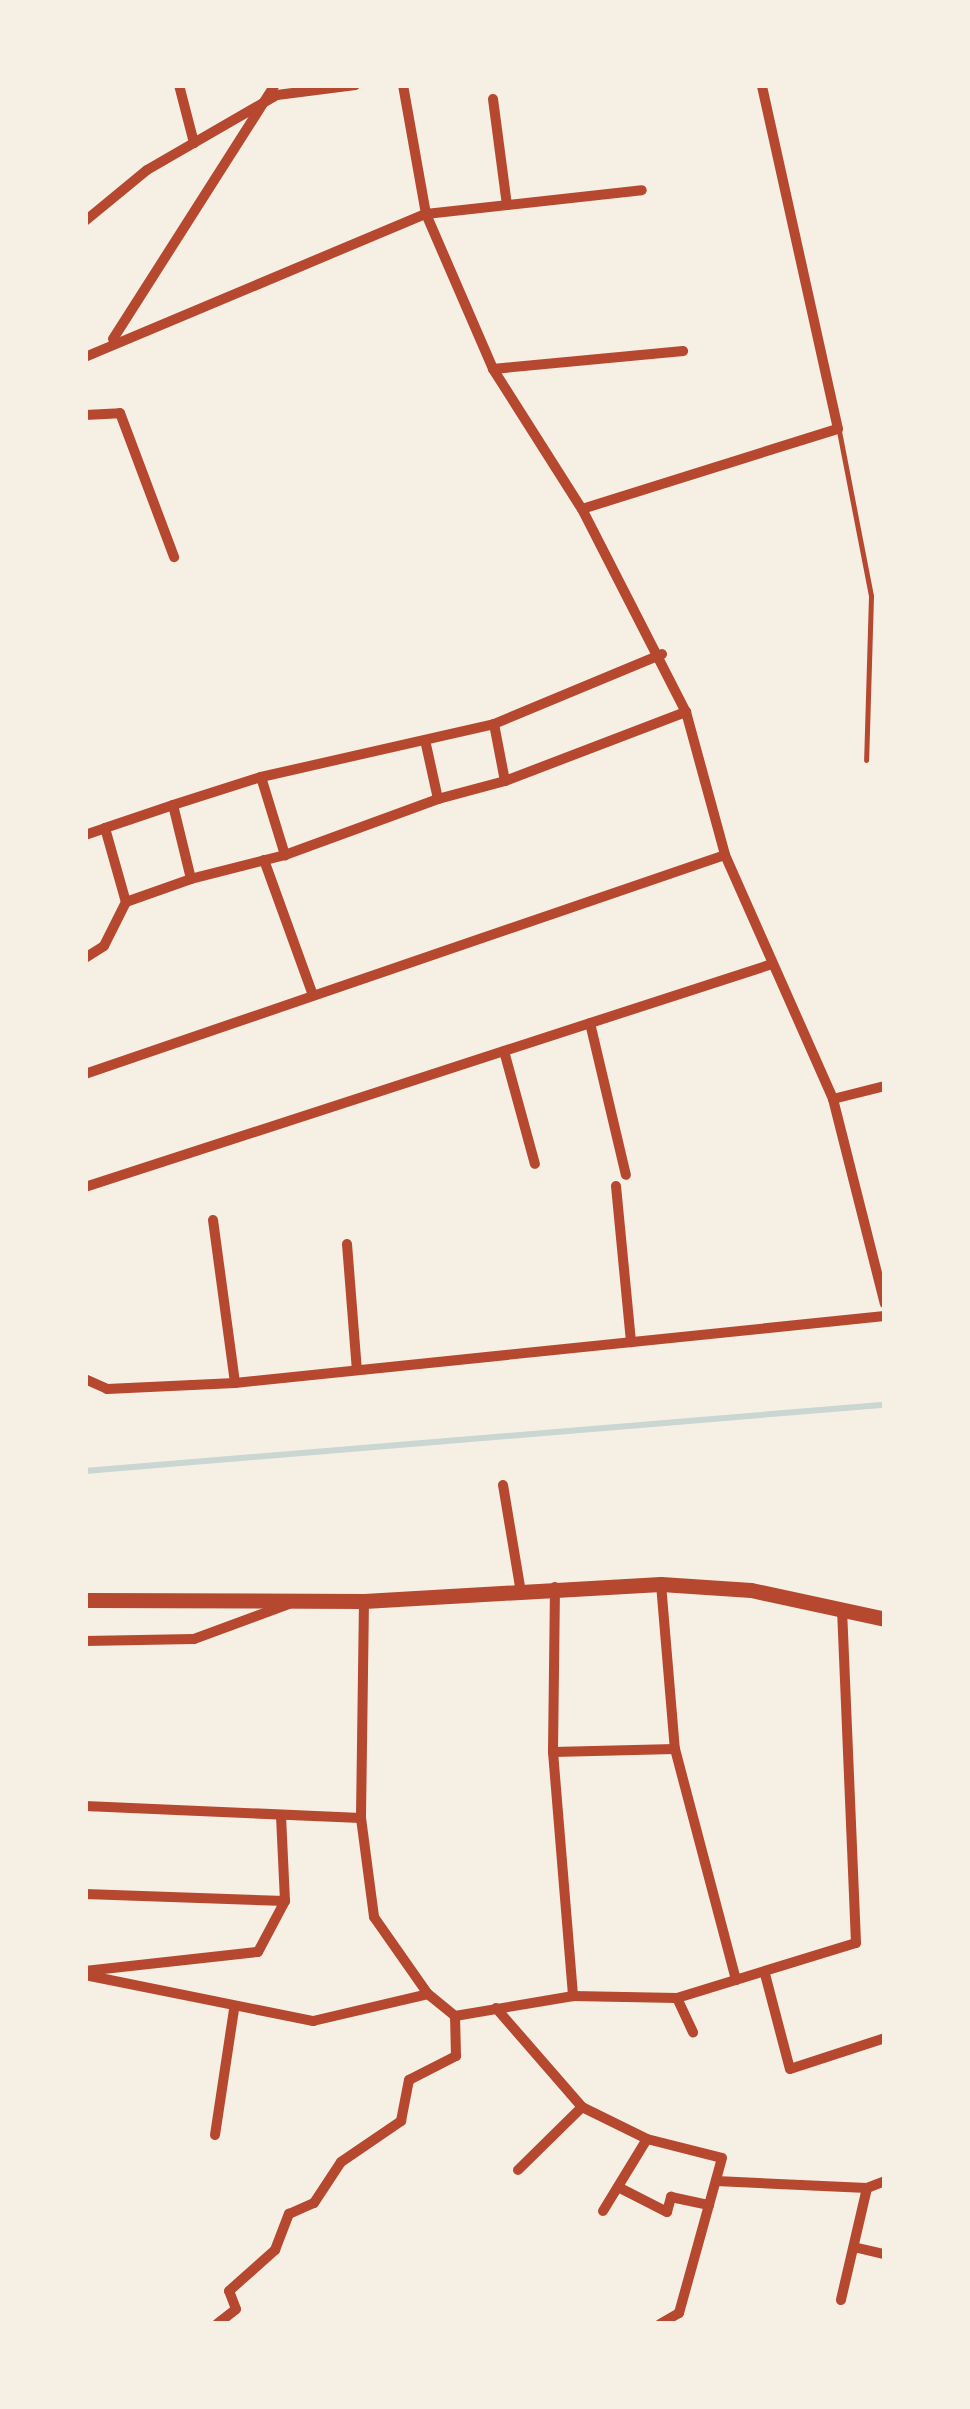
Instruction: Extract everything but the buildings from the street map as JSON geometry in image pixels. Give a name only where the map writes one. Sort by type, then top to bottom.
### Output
[{"type":"main road","points":[[85,1600],[364,1601],[520,1587],[661,1584],[842,1607],[885,1620]]},
{"type":"street","points":[[179,85],[194,143]]},
{"type":"street","points":[[85,221],[276,90],[354,85]]},
{"type":"street","points":[[403,85],[426,214],[494,369],[582,508],[662,654],[686,712],[725,855],[769,966],[833,1100],[885,1304]]},
{"type":"street","points":[[582,508],[838,429],[762,85]]},
{"type":"street","points":[[112,340],[276,90]]},
{"type":"street","points":[[493,99],[507,205]]},
{"type":"street","points":[[85,358],[112,340],[426,214],[642,190]]},
{"type":"street","points":[[494,369],[683,351]]},
{"type":"street","points":[[85,415],[120,413],[174,557]]},
{"type":"street","points":[[85,835],[261,778],[494,724],[662,654]]},
{"type":"street","points":[[126,902],[504,781],[686,712]]},
{"type":"street","points":[[494,724],[504,781]]},
{"type":"street","points":[[424,740],[438,799]]},
{"type":"street","points":[[261,778],[285,854]]},
{"type":"street","points":[[173,805],[191,879]]},
{"type":"street","points":[[85,958],[104,946],[126,902],[105,828]]},
{"type":"street","points":[[85,1074],[725,855]]},
{"type":"street","points":[[264,860],[312,995]]},
{"type":"street","points":[[85,1187],[769,966]]},
{"type":"street","points":[[590,1024],[626,1175]]},
{"type":"street","points":[[504,1051],[535,1164]]},
{"type":"street","points":[[833,1100],[885,1086]]},
{"type":"street","points":[[616,1186],[631,1342]]},
{"type":"street","points":[[214,1220],[234,1383]]},
{"type":"street","points":[[347,1244],[357,1370]]},
{"type":"street","points":[[85,1379],[107,1390],[234,1383],[885,1316]]},
{"type":"street","points":[[503,1484],[520,1587]]},
{"type":"street","points":[[661,1584],[676,1749],[736,1980]]},
{"type":"street","points":[[556,1586],[552,1752],[573,1996]]},
{"type":"street","points":[[216,2324],[236,2309],[229,2291],[275,2250],[288,2214],[314,2204],[340,2162],[400,2121],[408,2080],[456,2056],[455,2016],[428,1994],[374,1916],[362,1818],[364,1601]]},
{"type":"street","points":[[85,1641],[194,1639],[294,1602]]},
{"type":"street","points":[[455,2016],[573,1996],[677,1998],[766,1974],[856,1943],[842,1607]]},
{"type":"street","points":[[552,1752],[676,1749]]},
{"type":"street","points":[[85,1806],[362,1818]]},
{"type":"street","points":[[85,1973],[258,1952],[285,1900],[281,1816]]},
{"type":"street","points":[[85,1894],[285,1900]]},
{"type":"street","points":[[85,1973],[234,2010],[313,2020],[428,1994]]},
{"type":"street","points":[[766,1974],[790,2069],[885,2038]]},
{"type":"street","points":[[677,1998],[693,2034]]},
{"type":"street","points":[[496,2008],[582,2107],[647,2138],[722,2158],[679,2313],[660,2324]]},
{"type":"street","points":[[214,2136],[234,2010]]},
{"type":"street","points":[[518,2170],[582,2107]]},
{"type":"street","points":[[603,2211],[647,2138]]},
{"type":"street","points":[[716,2181],[867,2188],[885,2182]]},
{"type":"street","points":[[618,2186],[667,2212],[671,2197],[709,2205]]},
{"type":"street","points":[[842,2300],[858,2248],[867,2188]]},
{"type":"street","points":[[858,2248],[885,2254]]},
{"type":"lane","points":[[838,429],[871,596],[866,760]]},
{"type":"waterway","points":[[85,1471],[881,1405]]}]
